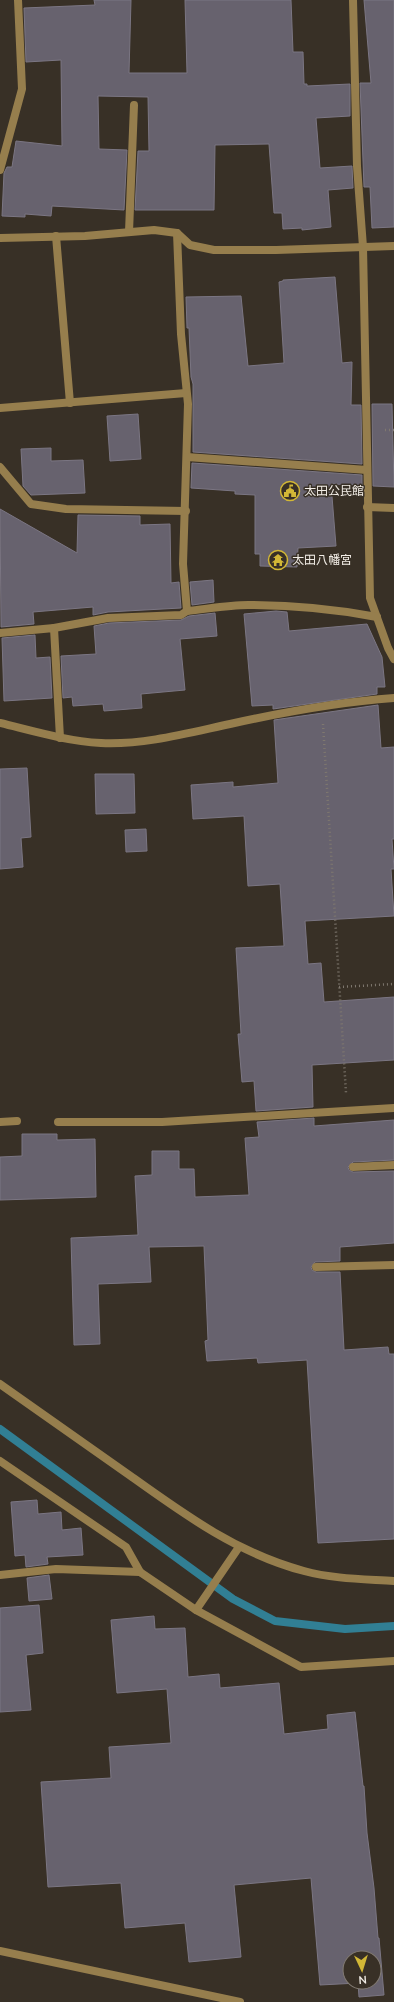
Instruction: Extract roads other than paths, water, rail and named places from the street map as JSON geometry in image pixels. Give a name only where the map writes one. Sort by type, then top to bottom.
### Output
[{"type":"street","points":[[0,170],[22,89],[18,0]]},
{"type":"street","points":[[353,0],[357,166],[363,247],[370,598],[388,648],[394,660]]},
{"type":"street","points":[[129,232],[134,105]]},
{"type":"street","points":[[0,238],[85,236],[154,230],[177,233],[190,246],[214,250],[394,246]]},
{"type":"street","points":[[177,233],[181,334],[186,393],[187,457],[183,564],[187,611]]},
{"type":"street","points":[[56,236],[70,403]]},
{"type":"street","points":[[0,408],[186,393]]},
{"type":"street","points":[[187,457],[367,470]]},
{"type":"street","points":[[0,467],[31,504],[66,509],[186,511]]},
{"type":"street","points":[[367,507],[394,508]]},
{"type":"street","points":[[0,633],[54,628],[108,618],[181,615],[187,611],[248,605],[351,612],[377,617]]},
{"type":"street","points":[[54,628],[60,738]]},
{"type":"street","points":[[0,723],[60,738],[102,743],[147,740],[348,701],[394,698]]},
{"type":"street","points":[[58,1122],[162,1122],[394,1108]]},
{"type":"street","points":[[0,1122],[18,1121]]},
{"type":"street","points":[[354,1167],[394,1165]]},
{"type":"street","points":[[316,1266],[394,1265]]},
{"type":"street","points":[[1,1388],[171,1505],[239,1547],[265,1559],[304,1571],[344,1578],[394,1581]]},
{"type":"street","points":[[0,1460],[126,1547],[140,1572],[196,1610],[301,1667],[394,1661]]},
{"type":"street","points":[[196,1610],[239,1547]]},
{"type":"street","points":[[0,1575],[56,1569],[140,1572]]},
{"type":"street","points":[[0,1951],[240,2002]]},
{"type":"waterway","points":[[0,1429],[233,1599],[275,1621],[345,1629],[394,1626]]},
{"type":"place","name":"太田公民館","points":[[290,491]]},
{"type":"place","name":"太田八幡宮","points":[[278,560]]}]
